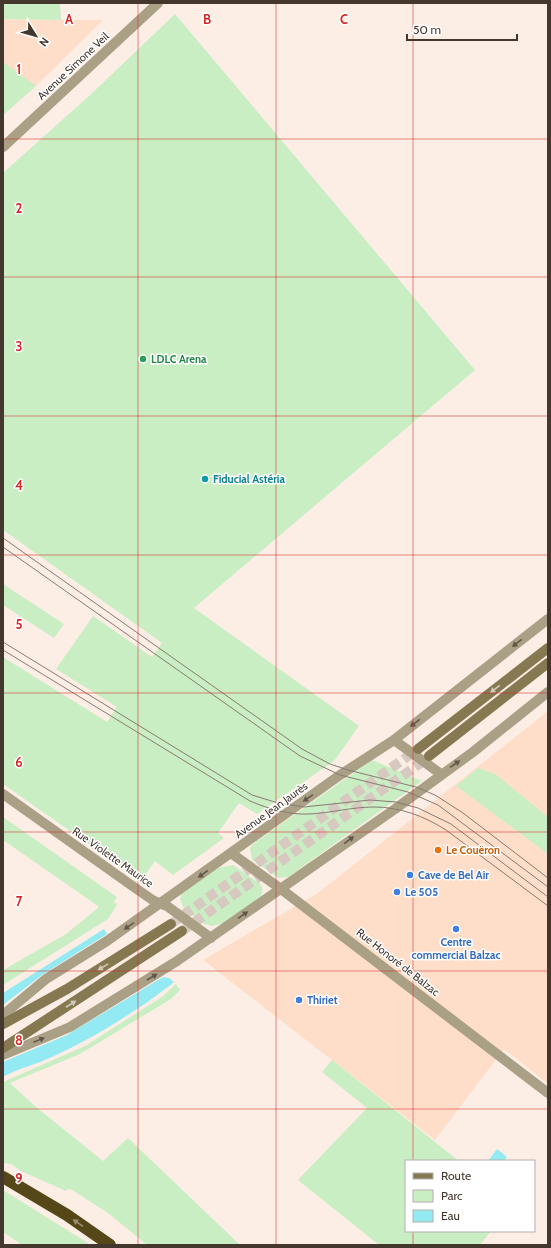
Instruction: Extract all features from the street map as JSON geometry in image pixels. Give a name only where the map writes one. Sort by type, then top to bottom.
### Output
[{"type":"highway","points":[[3,1177],[67,1215],[110,1245]]},
{"type":"main road","points":[[418,749],[548,648]]},
{"type":"main road","points":[[429,756],[548,663]]},
{"type":"main road","points":[[3,1024],[67,989],[171,924]]},
{"type":"main road","points":[[3,1048],[182,931]]},
{"type":"street","name":"Avenue Simone Veil","points":[[3,147],[158,3]]},
{"type":"street","name":"Avenue Jean Jaurès","points":[[3,1015],[46,979],[107,941],[161,904],[344,773],[394,740],[548,619]]},
{"type":"street","points":[[3,1055],[70,1027],[177,962],[395,809],[472,752],[548,692]]},
{"type":"street","points":[[394,740],[441,774]]},
{"type":"street","name":"Rue Violette Maurice","points":[[3,794],[131,885],[211,938]]},
{"type":"street","name":"Rue Honoré de Balzac","points":[[231,853],[281,889],[548,1093]]},
{"type":"shaded area","points":[[3,19],[103,20],[36,86],[3,115]]},
{"type":"shaded area","points":[[548,711],[548,1084],[504,1049],[435,1140],[203,960],[318,893]]},
{"type":"green space","points":[[3,3],[60,3],[61,20],[3,19]]},
{"type":"green space","name":"LDLC Arena","points":[[175,14],[475,370],[194,608],[359,726],[334,761],[257,814],[239,803],[218,833],[224,838],[173,875],[155,861],[141,881],[3,784],[3,657],[107,722],[117,707],[56,669],[93,616],[152,657],[162,643],[3,530],[3,173],[89,96]]},
{"type":"green space","points":[[3,62],[36,86],[3,115]]},
{"type":"green space","points":[[3,584],[64,624],[54,638],[3,605]]},
{"type":"green space","points":[[372,760],[422,781],[288,877],[279,878],[252,860],[250,848],[253,844]]},
{"type":"green space","points":[[478,768],[495,774],[548,817],[548,854],[456,786]]},
{"type":"green space","points":[[3,817],[117,897],[114,902],[117,905],[108,919],[3,985],[3,970],[66,934],[98,908],[98,906],[3,840]]},
{"type":"green space","points":[[233,865],[261,885],[262,893],[260,897],[224,923],[212,926],[205,924],[184,909],[180,899],[182,893],[218,868]]},
{"type":"green space","points":[[176,984],[180,990],[171,999],[80,1054],[10,1083],[36,1107],[103,1161],[128,1138],[240,1245],[147,1245],[108,1213],[72,1190],[68,1189],[66,1191],[21,1171],[11,1164],[3,1163],[3,1082],[85,1046],[162,997]]},
{"type":"green space","points":[[332,1060],[458,1160],[405,1160],[405,1232],[490,1232],[480,1245],[379,1245],[298,1180],[367,1108],[322,1072]]},
{"type":"green space","points":[[3,1190],[91,1245],[22,1245],[3,1232]]},
{"type":"water","points":[[104,929],[107,934],[42,975],[3,1005],[3,993]]},
{"type":"water","points":[[163,977],[169,978],[174,982],[116,1022],[69,1049],[3,1077],[3,1062],[67,1035]]},
{"type":"water","points":[[497,1149],[507,1157],[505,1160],[489,1160]]},
{"type":"tunnel","points":[[171,924],[418,749]]},
{"type":"tunnel","points":[[182,931],[429,757]]},
{"type":"tram line","points":[[3,538],[302,749],[330,764],[416,787],[435,795],[463,813],[548,878]]},
{"type":"tram line","points":[[3,547],[300,756],[340,775],[408,792],[438,805],[548,887]]},
{"type":"tram line","points":[[3,642],[252,795],[278,803],[304,807],[370,800],[396,802],[418,808],[451,824],[548,897]]},
{"type":"tram line","points":[[3,650],[250,801],[272,809],[294,814],[374,807],[384,807],[412,813],[429,820],[446,830],[548,906]]},
{"type":"place","name":"LDLC Arena","points":[[143,359]]},
{"type":"place","name":"Fiducial Astéria","points":[[205,479]]},
{"type":"place","name":"Le Couëron","points":[[438,850]]},
{"type":"place","name":"Cave de Bel Air","points":[[410,875]]},
{"type":"place","name":"Le 505","points":[[397,892]]},
{"type":"place","name":"Centre commercial Balzac","points":[[456,929]]},
{"type":"place","name":"Thiriet","points":[[299,1000]]}]
